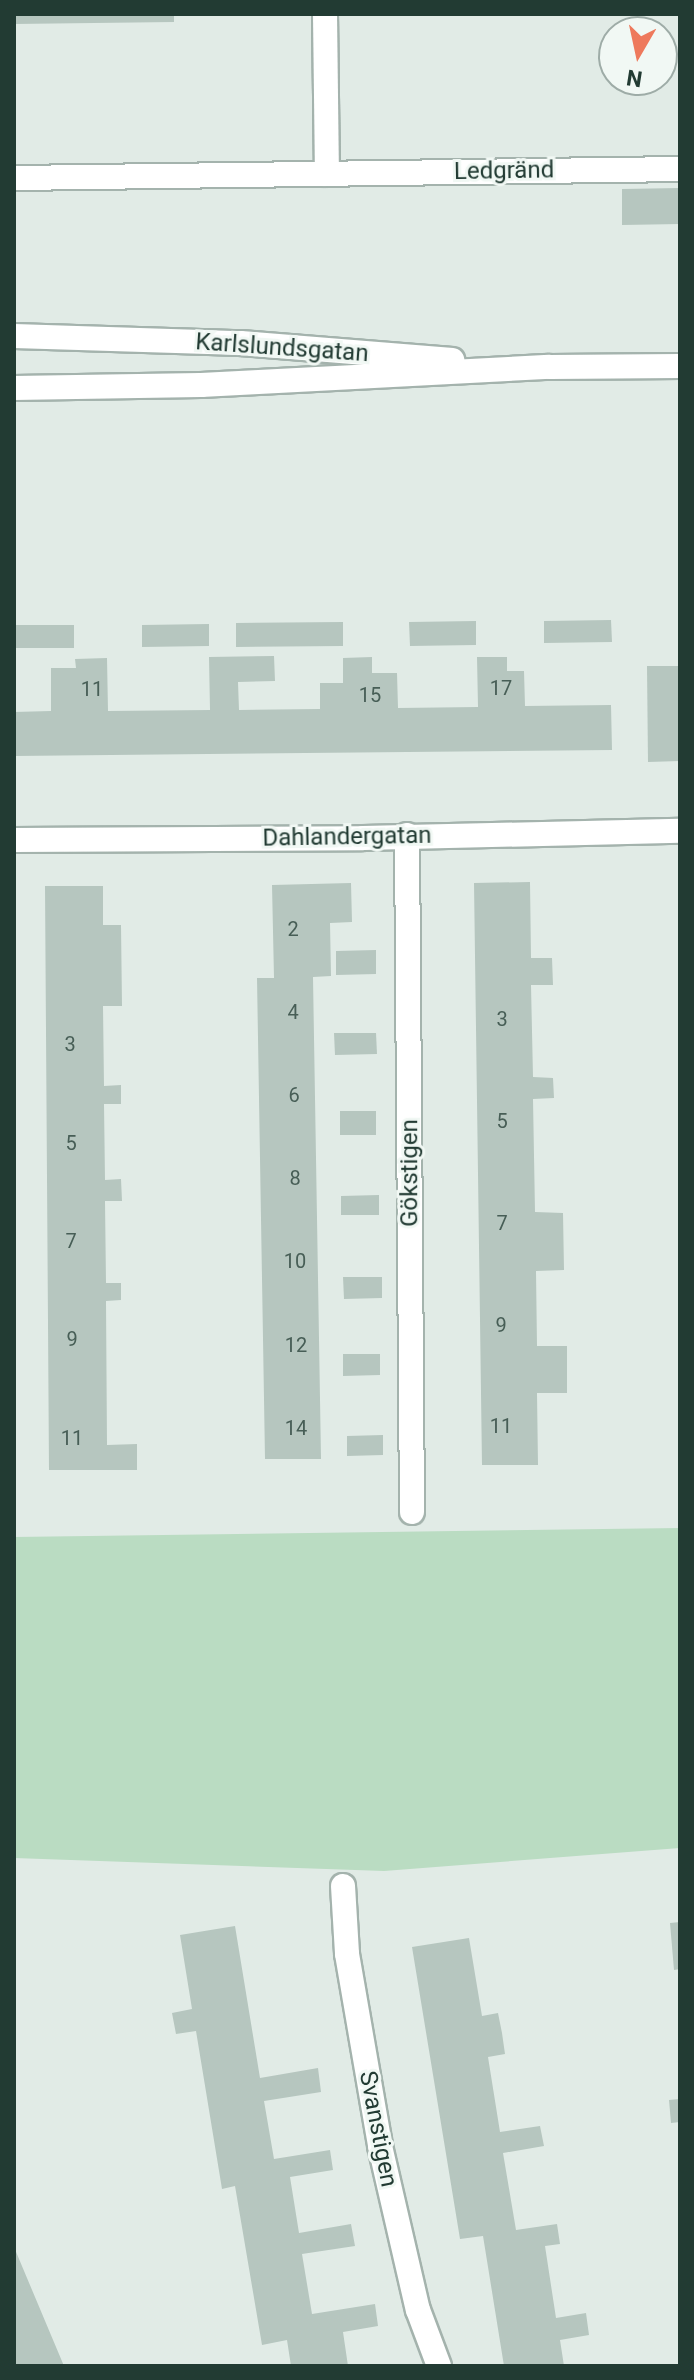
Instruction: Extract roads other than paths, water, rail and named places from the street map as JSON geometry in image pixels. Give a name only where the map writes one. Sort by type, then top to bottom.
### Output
[{"type":"street","points":[[325,14],[327,174]]},
{"type":"street","name":"Ledgränd","points":[[14,178],[680,169]]},
{"type":"street","name":"Karlslundsgatan","points":[[14,336],[241,343],[550,367]]},
{"type":"street","name":"Karlslundsgatan","points":[[14,388],[201,385],[550,367],[680,366]]},
{"type":"street","name":"Dahlandergatan","points":[[14,840],[363,838],[680,831]]},
{"type":"street","name":"Gökstigen","points":[[407,835],[412,1512]]},
{"type":"street","name":"Svanstigen","points":[[343,1886],[347,1954],[380,2146],[418,2310],[439,2366]]}]
